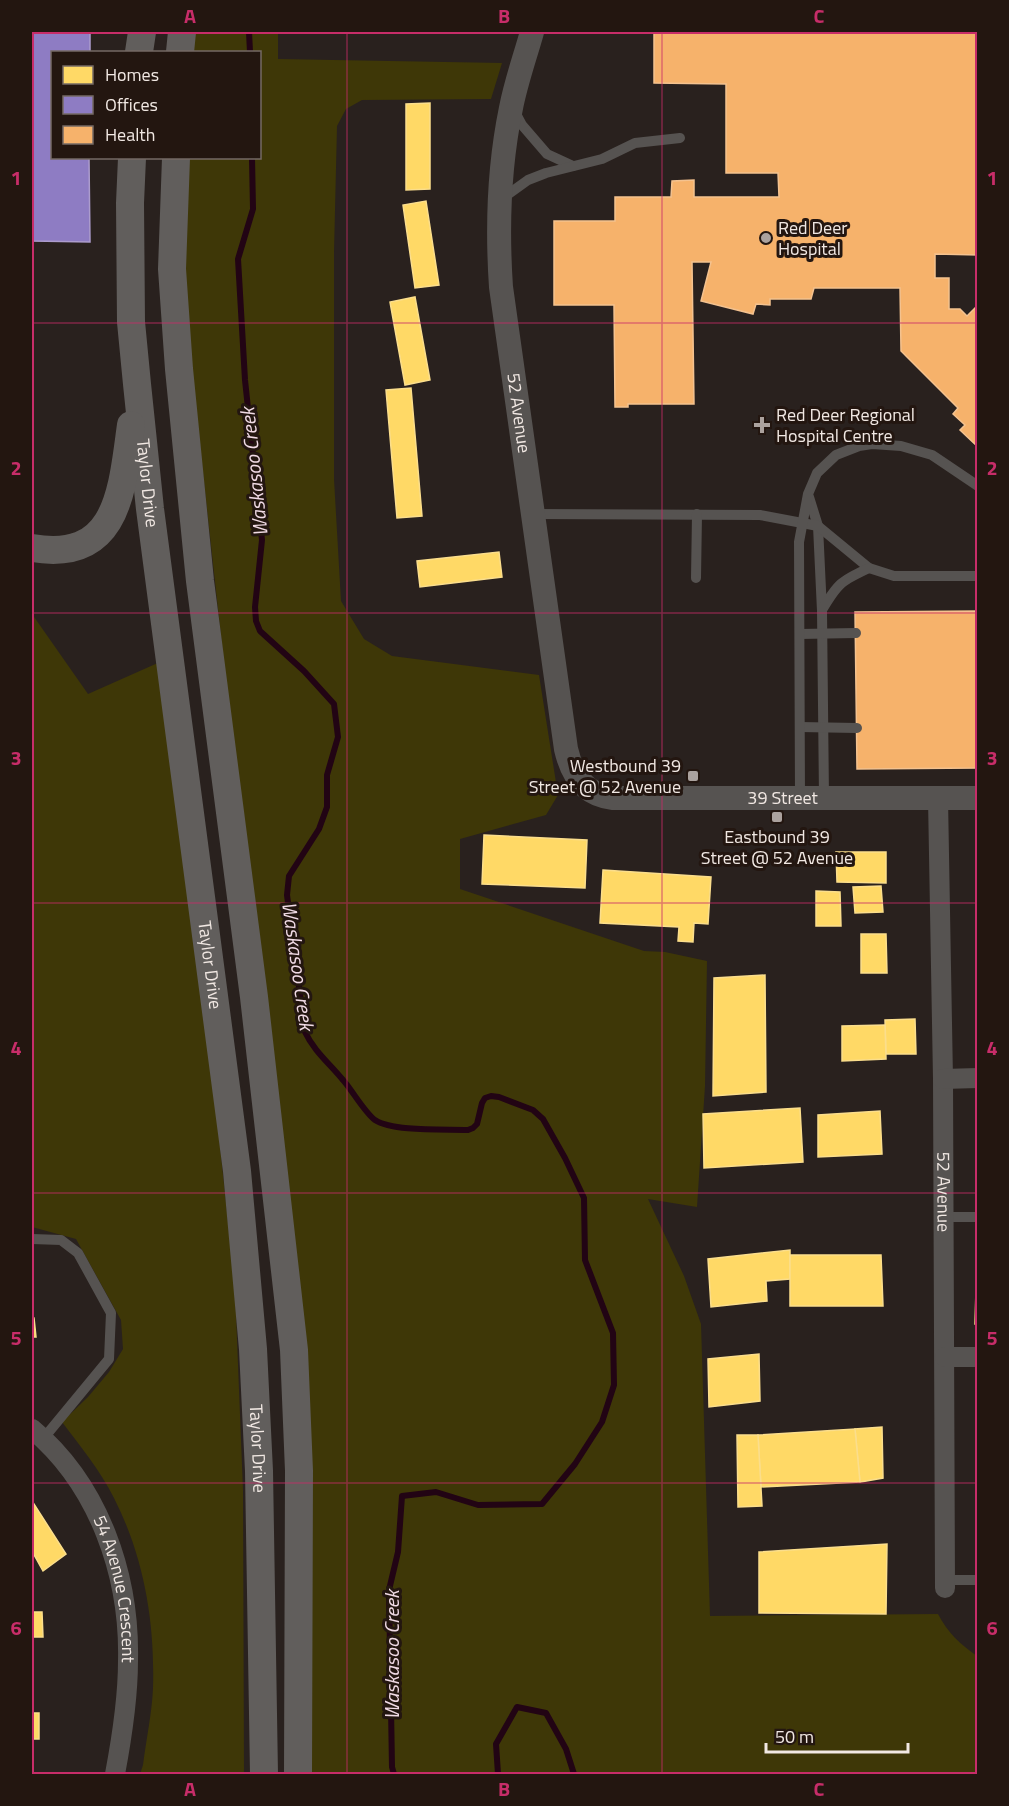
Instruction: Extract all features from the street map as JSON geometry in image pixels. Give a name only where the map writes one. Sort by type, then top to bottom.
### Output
[{"type":"main road","points":[[139,51],[142,32]]},
{"type":"main road","points":[[180,51],[182,32]]},
{"type":"main road","name":"Taylor Drive","points":[[132,159],[131,322],[137,384],[153,532],[237,1171],[253,1349],[259,1471],[264,1774]]},
{"type":"main road","points":[[176,159],[172,269],[179,369],[200,580],[254,997],[294,1350],[298,1471],[298,1774]]},
{"type":"main road","points":[[32,548],[49,551],[75,547],[94,538],[106,525],[121,492],[137,384]]},
{"type":"street","name":"52 Avenue","points":[[532,32],[512,105],[506,137],[500,200],[501,287],[566,749],[574,773],[589,789]]},
{"type":"street","name":"39 Street","points":[[589,789],[602,797],[613,798],[978,798]]},
{"type":"street","name":"52 Avenue","points":[[938,798],[943,1079],[945,1584]]},
{"type":"street","points":[[943,1079],[978,1078]]},
{"type":"street","points":[[945,1357],[978,1357]]},
{"type":"street","name":"54 Avenue Crescent","points":[[38,1434],[74,1473],[93,1505],[112,1552],[121,1585],[129,1660],[121,1741],[115,1774]]},
{"type":"lane","points":[[512,105],[522,125],[547,154],[573,166]]},
{"type":"lane","points":[[500,200],[528,180],[546,173],[602,159],[635,143],[680,138]]},
{"type":"lane","points":[[812,798],[800,727],[800,542],[808,494],[817,473],[836,455],[859,446],[872,444],[901,446],[932,455],[978,486]]},
{"type":"lane","points":[[808,494],[818,526],[822,610],[822,727],[812,798]]},
{"type":"lane","points":[[532,514],[759,514],[818,526],[869,568],[894,576],[978,576]]},
{"type":"lane","points":[[696,578],[697,514]]},
{"type":"lane","points":[[822,610],[832,593],[844,580],[869,568]]},
{"type":"lane","points":[[800,634],[856,633]]},
{"type":"lane","points":[[800,727],[857,728]]},
{"type":"lane","points":[[944,1216],[978,1216]]},
{"type":"lane","points":[[32,1239],[61,1240],[78,1253],[111,1313],[109,1359],[38,1434]]},
{"type":"lane","points":[[945,1584],[978,1580]]},
{"type":"shaded area","points":[[195,32],[278,32],[278,59],[502,63],[491,99],[362,100],[346,109],[337,126],[334,252],[334,479],[341,601],[364,639],[392,656],[539,675],[558,795],[546,815],[460,839],[460,889],[644,951],[665,952],[707,961],[705,1086],[697,1207],[648,1199],[684,1276],[701,1324],[710,1616],[938,1614],[955,1638],[977,1656],[977,1774],[310,1774],[305,1400],[188,336],[181,159],[261,159],[261,51],[192,51]]},
{"type":"shaded area","points":[[32,614],[88,694],[160,662],[215,1099],[235,1289],[243,1490],[244,1774],[140,1774],[153,1688],[152,1639],[146,1590],[133,1543],[114,1498],[96,1468],[62,1422],[88,1397],[109,1372],[123,1349],[121,1320],[76,1239],[32,1227]]},
{"type":"building: Homes","points":[[430,103],[430,189],[406,190],[406,104]]},
{"type":"building: Homes","points":[[426,201],[439,285],[415,288],[403,205]]},
{"type":"building: Homes","points":[[415,297],[430,380],[405,385],[390,302]]},
{"type":"building: Homes","points":[[411,388],[422,516],[397,518],[386,390]]},
{"type":"building: Homes","points":[[499,552],[502,577],[420,587],[417,561]]},
{"type":"building: Homes","points":[[484,835],[587,840],[585,888],[482,884]]},
{"type":"building: Homes","points":[[836,852],[886,852],[886,883],[837,882]]},
{"type":"building: Homes","points":[[603,870],[711,877],[708,924],[694,923],[693,942],[678,941],[679,927],[600,923]]},
{"type":"building: Homes","points":[[881,886],[883,912],[855,913],[853,887]]},
{"type":"building: Homes","points":[[816,891],[840,892],[841,926],[816,926]]},
{"type":"building: Homes","points":[[861,934],[886,934],[887,973],[861,973]]},
{"type":"building: Homes","points":[[765,975],[766,1092],[713,1096],[714,978]]},
{"type":"building: Homes","points":[[915,1019],[916,1054],[886,1054],[885,1020]]},
{"type":"building: Homes","points":[[885,1025],[886,1059],[842,1061],[842,1026]]},
{"type":"building: Homes","points":[[800,1108],[803,1162],[704,1168],[703,1114]]},
{"type":"building: Homes","points":[[880,1111],[882,1154],[818,1157],[818,1115]]},
{"type":"building: Homes","points":[[790,1250],[790,1279],[766,1281],[767,1301],[711,1307],[708,1259]]},
{"type":"building: Homes","points":[[790,1255],[881,1255],[883,1306],[790,1306]]},
{"type":"building: Homes","points":[[976,1289],[978,1289],[978,1324],[975,1324]]},
{"type":"building: Homes","points":[[32,1318],[34,1318],[36,1337],[32,1337]]},
{"type":"building: Homes","points":[[759,1354],[760,1401],[709,1407],[708,1359]]},
{"type":"building: Homes","points":[[882,1427],[883,1478],[860,1482],[855,1429]]},
{"type":"building: Homes","points":[[855,1429],[860,1482],[761,1487],[758,1435]]},
{"type":"building: Homes","points":[[737,1435],[758,1435],[762,1506],[738,1507]]},
{"type":"building: Homes","points":[[32,1501],[66,1554],[43,1571],[32,1551]]},
{"type":"building: Homes","points":[[887,1544],[886,1614],[759,1613],[759,1552]]},
{"type":"building: Homes","points":[[32,1612],[42,1612],[43,1637],[32,1637]]},
{"type":"building: Homes","points":[[32,1713],[39,1713],[39,1739],[32,1739]]},
{"type":"building: Offices","points":[[32,32],[90,32],[90,51],[51,51],[51,159],[89,159],[90,242],[32,241]]},
{"type":"building: Health","name":"Red Deer Hospital","points":[[654,32],[978,32],[978,255],[935,254],[935,278],[949,278],[949,309],[960,309],[967,316],[978,305],[978,447],[960,430],[965,425],[953,414],[958,408],[901,351],[900,288],[814,288],[811,299],[770,299],[770,305],[756,304],[753,314],[701,301],[711,262],[692,262],[694,404],[628,404],[628,407],[615,407],[614,305],[554,305],[554,221],[615,221],[615,197],[671,197],[672,181],[694,180],[694,197],[779,197],[778,173],[726,173],[726,84],[654,83]]},
{"type":"building: Health","points":[[978,611],[978,768],[857,769],[855,612]]},
{"type":"waterway","name":"Waskasoo Creek","points":[[249,32],[250,51]]},
{"type":"waterway","name":"Waskasoo Creek","points":[[252,159],[253,209],[238,259],[245,380],[262,540],[255,607],[256,621],[260,631],[304,671],[334,704],[338,737],[327,775],[327,807],[319,829],[289,876],[287,895],[305,1032],[367,1112],[383,1124],[433,1130],[468,1130],[477,1124],[482,1103],[485,1098],[491,1096],[533,1110],[543,1119],[584,1198],[585,1260],[613,1333],[614,1385],[602,1422],[575,1464],[542,1504],[478,1505],[436,1492],[402,1496],[398,1552],[389,1590],[392,1767],[394,1774]]},
{"type":"waterway","name":"Waskasoo Creek","points":[[498,1774],[496,1744],[517,1707],[546,1713],[566,1749],[574,1774]]},
{"type":"place","name":"Red Deer Hospital","points":[[766,238]]},
{"type":"place","name":"Red Deer Regional Hospital Centre","points":[[762,425]]},
{"type":"place","name":"Westbound 39 Street @ 52 Avenue","points":[[693,776]]},
{"type":"place","name":"Eastbound 39 Street @ 52 Avenue","points":[[777,817]]}]
